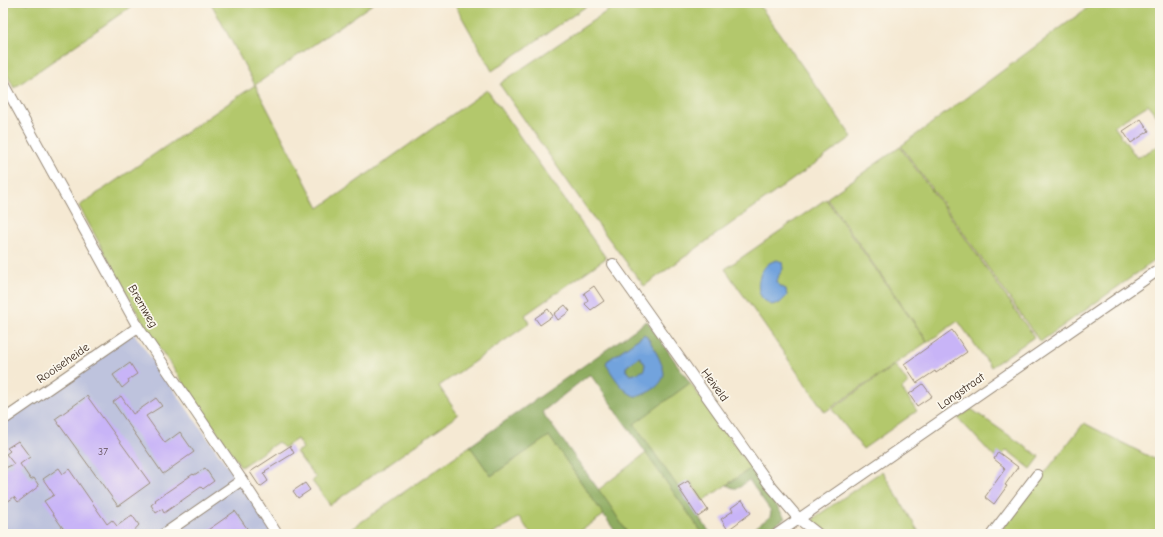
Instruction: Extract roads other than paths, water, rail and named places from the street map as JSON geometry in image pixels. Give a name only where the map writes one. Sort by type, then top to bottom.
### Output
[{"type":"street","name":"Bremweg","points":[[3,82],[138,327],[277,534]]},
{"type":"street","name":"Heiveld","points":[[613,264],[770,484],[799,519],[818,534]]},
{"type":"street","name":"Langstraat","points":[[777,534],[1160,270]]},
{"type":"street","name":"Rooiseheide","points":[[3,420],[138,327]]},
{"type":"street","points":[[992,534],[1037,475]]},
{"type":"street","points":[[164,534],[242,480]]},
{"type":"water","points":[[777,260],[782,262],[783,269],[777,282],[781,287],[786,289],[787,296],[780,303],[771,305],[763,299],[758,286],[760,276],[765,267]]},
{"type":"water","points":[[645,334],[659,358],[664,376],[658,385],[652,390],[638,396],[634,396],[624,389],[617,381],[606,364],[607,361]],"holes":[[[640,357],[645,364],[644,370],[638,373],[631,375],[626,371],[626,367],[637,358]]]}]
